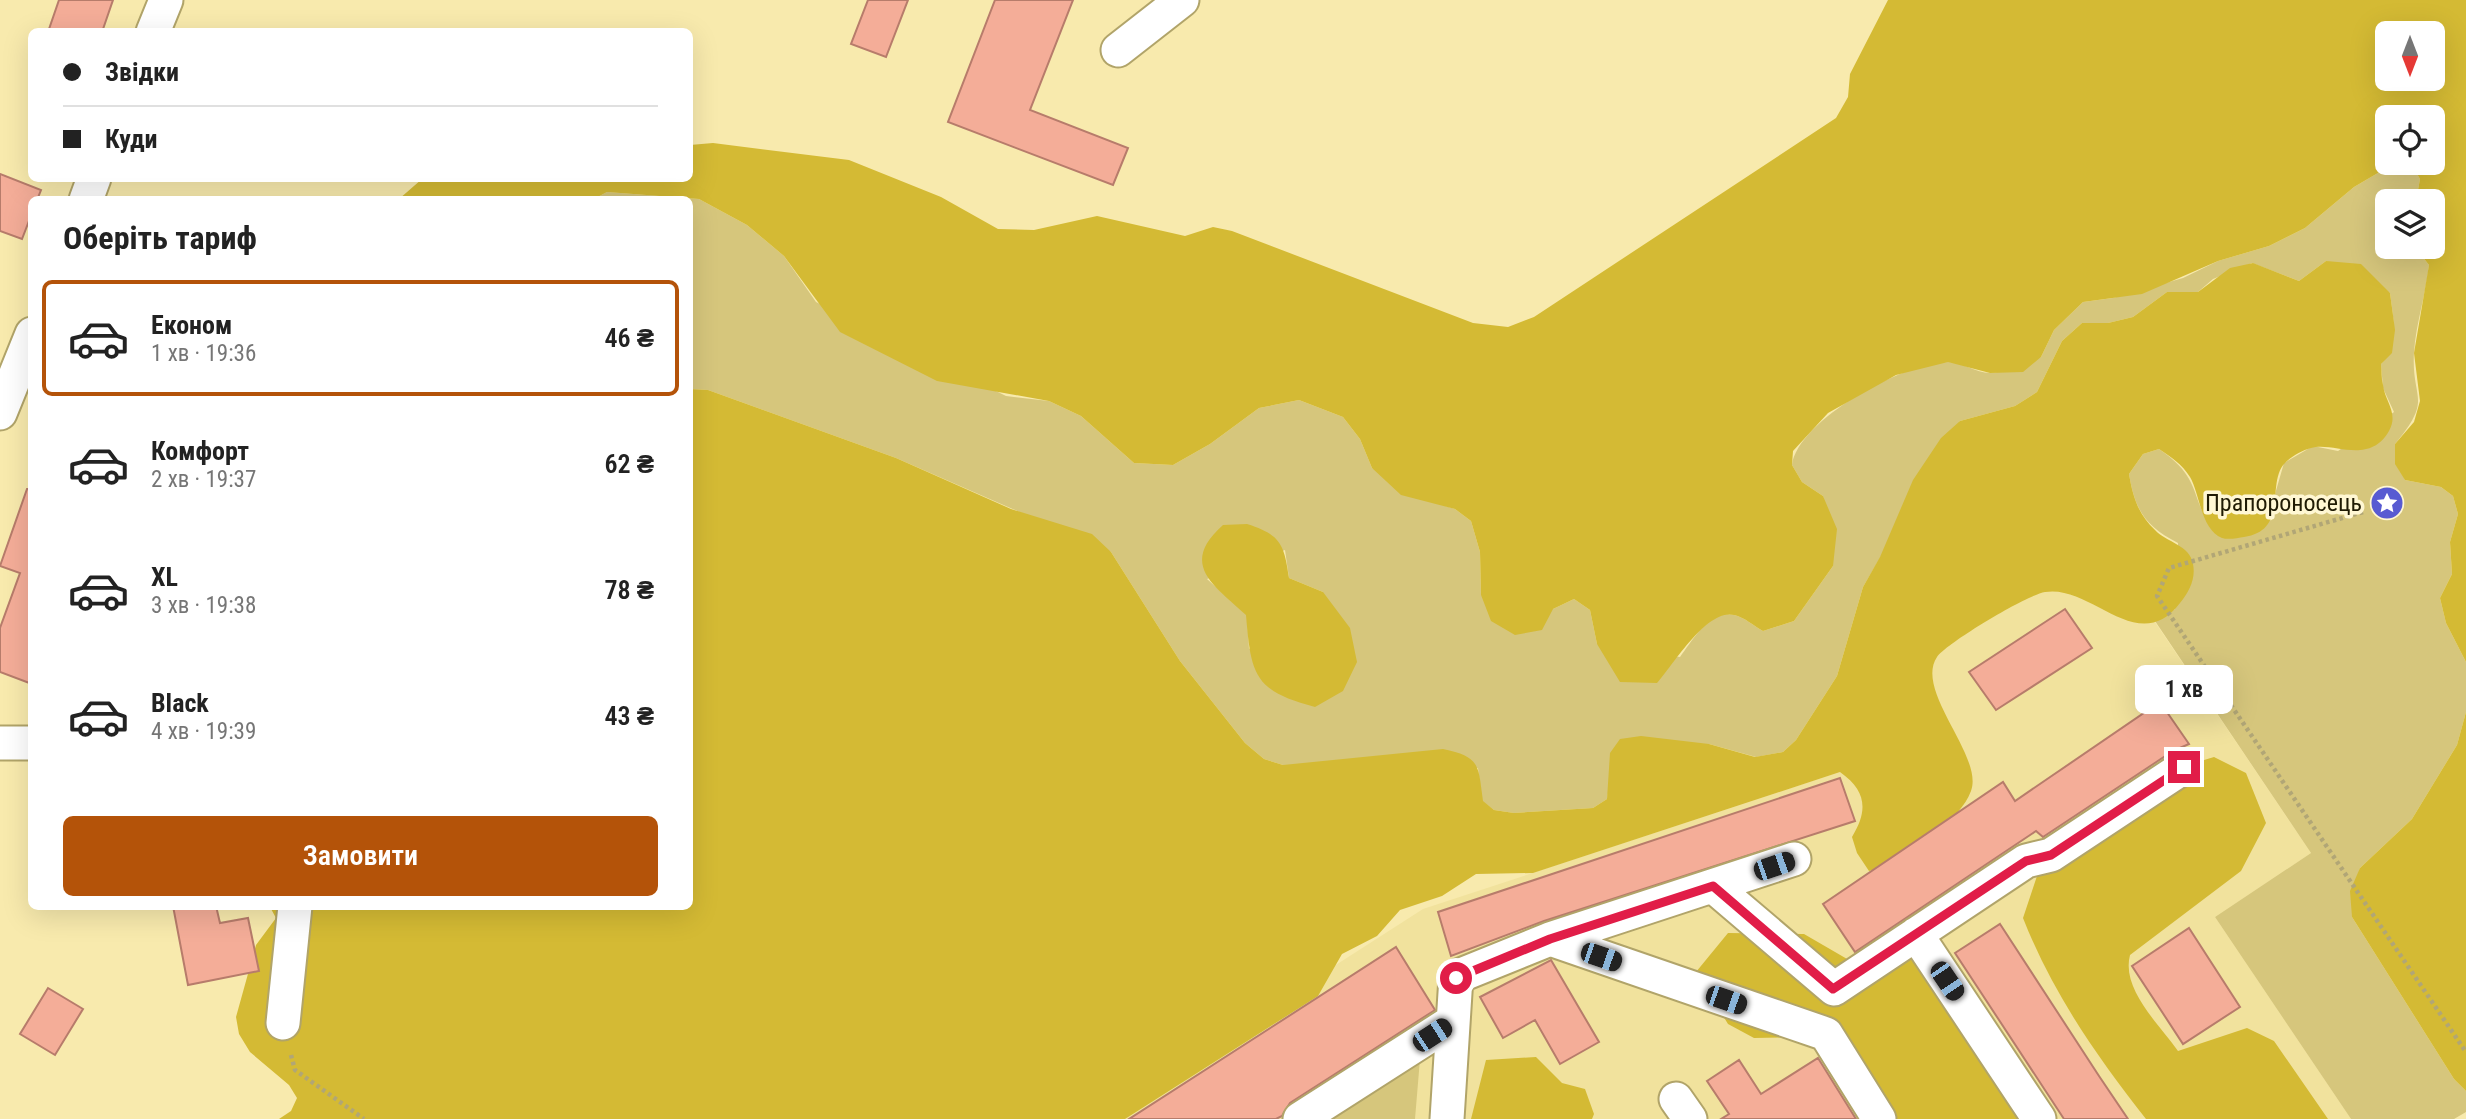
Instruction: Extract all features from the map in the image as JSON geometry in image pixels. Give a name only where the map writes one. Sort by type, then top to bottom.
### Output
[{"type":"street","points":[[155,28],[166,0]]},
{"type":"street","points":[[1118,50],[1182,0]]},
{"type":"street","points":[[0,413],[28,344]]},
{"type":"street","points":[[0,743],[28,743]]},
{"type":"street","points":[[1713,886],[1833,989],[2026,861],[2051,855],[2184,767]]},
{"type":"street","points":[[1447,1119],[1456,978],[1550,939],[1794,859]]},
{"type":"street","points":[[283,1023],[295,910]]},
{"type":"street","points":[[1916,934],[2039,1119]]},
{"type":"street","points":[[1550,939],[1826,1034],[1879,1119]]},
{"type":"street","points":[[1300,1119],[1453,1021]]},
{"type":"path","points":[[2362,512],[2169,568],[2157,596],[2466,1052]]},
{"type":"path","points":[[283,1023],[295,1070],[364,1119]]},
{"type":"shaded area","points":[[1888,0],[2466,0],[2466,662],[2446,623],[2440,598],[2452,574],[2450,542],[2458,514],[2453,496],[2441,487],[2405,480],[2395,464],[2395,444],[2414,422],[2420,401],[2414,353],[2429,265],[2424,259],[2445,259],[2445,189],[2418,189],[2420,179],[2418,175],[2445,175],[2445,105],[2375,105],[2375,175],[2354,187],[2305,228],[2269,246],[2218,261],[2142,294],[2083,302],[2054,330],[2041,357],[2023,372],[1990,373],[1948,362],[1896,375],[1828,413],[1793,451],[1792,465],[1802,482],[1823,496],[1837,529],[1833,566],[1794,621],[1763,631],[1738,616],[1724,615],[1713,620],[1691,640],[1657,683],[1620,682],[1597,644],[1590,610],[1574,599],[1553,609],[1542,630],[1515,635],[1491,621],[1481,595],[1480,552],[1471,521],[1455,509],[1401,495],[1372,468],[1360,439],[1343,417],[1299,400],[1259,408],[1210,444],[1173,465],[1134,463],[1081,416],[1049,401],[937,381],[840,332],[784,256],[747,225],[699,199],[693,199],[693,196],[607,192],[600,196],[402,196],[419,182],[693,182],[693,145],[713,143],[849,160],[941,197],[998,229],[1034,230],[1097,216],[1185,236],[1213,227],[1232,231],[1473,323],[1508,327],[1534,317],[1836,118],[1848,97],[1850,74]]},
{"type":"shaded area","points":[[2375,175],[2418,175],[2420,179],[2418,189],[2375,189],[2375,259],[2424,259],[2429,265],[2414,352],[2417,407],[2407,429],[2395,444],[2405,480],[2441,487],[2453,496],[2458,514],[2450,542],[2452,574],[2440,598],[2446,623],[2466,662],[2466,712],[2457,745],[2412,819],[2360,868],[2352,917],[2454,1079],[2466,1091],[2466,1112],[2454,1119],[2351,1119],[2215,917],[2311,853],[2155,621],[2175,609],[2178,543],[2157,530],[2143,516],[2129,474],[2143,454],[2159,449],[2188,477],[2212,530],[2272,520],[2273,501],[2284,463],[2313,446],[2338,451],[2394,412],[2383,388],[2381,364],[2393,339],[2390,293],[2326,261],[2299,281],[2252,263],[2213,279],[2198,292],[2167,292],[2133,317],[2108,323],[2082,323],[2062,341],[2037,392],[2015,406],[1960,421],[1863,587],[1837,676],[1796,740],[1783,752],[1756,757],[1709,744],[1610,781],[1607,799],[1593,808],[1514,813],[1494,810],[1482,801],[1478,768],[1283,765],[1264,759],[1245,743],[1180,661],[1111,552],[896,458],[708,390],[693,389],[693,199],[699,199],[747,225],[784,256],[816,302],[1006,396],[1049,401],[1081,416],[1134,463],[1173,465],[1210,444],[1259,408],[1299,400],[1343,417],[1360,439],[1372,468],[1430,501],[1455,509],[1471,521],[1480,552],[1481,595],[1553,609],[1574,599],[1590,610],[1597,644],[1680,657],[1702,628],[1725,614],[1738,616],[1763,631],[1794,621],[1833,566],[1823,496],[1802,482],[1792,465],[1799,448],[1813,430],[1833,412],[1882,382],[1930,364],[1954,362],[1980,371],[1996,373],[2041,357],[2054,330],[2083,302],[2113,298],[2183,278],[2218,261],[2269,246],[2305,228],[2354,187]],"holes":[[[1285,550],[1289,578],[1323,592],[1249,649],[1247,615],[1207,579]]]},
{"type":"shaded area","points":[[607,192],[660,196],[600,196]]},
{"type":"shaded area","points":[[2326,261],[2361,264],[2390,293],[2395,330],[2392,353],[2381,364],[2384,391],[2393,419],[2389,431],[2381,441],[2361,450],[2320,447],[2302,451],[2287,461],[2280,469],[2272,515],[2267,525],[2258,533],[2233,539],[2215,534],[2205,520],[2190,477],[2180,465],[2159,449],[2143,454],[2129,474],[2135,498],[2149,524],[2183,548],[2191,558],[2194,575],[2186,594],[2164,618],[2148,623],[2131,622],[2063,592],[2045,592],[2006,610],[1944,650],[1937,657],[1932,671],[1934,687],[1968,760],[1972,777],[1971,791],[1958,811],[1925,843],[1899,860],[1880,868],[1869,871],[1857,853],[1852,837],[1861,819],[1862,802],[1856,787],[1840,772],[1533,873],[1476,874],[1442,896],[1400,910],[1377,936],[1342,954],[1318,996],[1125,1119],[279,1119],[291,1111],[297,1098],[289,1085],[250,1052],[239,1034],[236,1017],[256,945],[276,918],[272,910],[693,910],[693,389],[708,390],[896,458],[1011,509],[1092,534],[1111,552],[1180,661],[1245,743],[1264,759],[1283,765],[1443,749],[1471,759],[1478,771],[1483,801],[1494,810],[1514,813],[1593,808],[1607,799],[1610,753],[1620,739],[1641,736],[1709,744],[1755,757],[1783,752],[1796,740],[1837,676],[1863,587],[1880,557],[1913,480],[1941,438],[1960,421],[2015,406],[2037,392],[2062,341],[2082,323],[2108,323],[2133,317],[2167,292],[2198,292],[2230,268],[2253,263],[2299,281]]},
{"type":"shaded area","points":[[2082,514],[2311,853],[2215,917],[2351,1119],[1096,1119],[1423,909],[1840,772],[1926,619]]},
{"type":"shaded area","points":[[1247,524],[1267,532],[1279,542],[1289,578],[1323,592],[1350,628],[1357,662],[1343,691],[1315,707],[1279,694],[1260,678],[1250,652],[1246,615],[1206,574],[1202,563],[1203,552],[1210,539],[1223,525]]},
{"type":"shaded area","points":[[2466,712],[2466,1091],[2454,1079],[2352,917],[2350,891],[2360,868],[2412,819],[2457,745]]},
{"type":"shaded area","points":[[2214,757],[2246,773],[2266,823],[2241,871],[2130,955],[2131,981],[2144,1006],[2178,1051],[2247,1028],[2274,1041],[2328,1119],[2146,1119],[2077,1023],[2048,972],[2023,918],[2039,870],[2155,775]]},
{"type":"shaded area","points":[[1728,933],[1804,934],[1854,963],[1894,939],[1949,963],[2052,1119],[1891,1119],[1804,1037],[1754,1038],[1728,1024],[1696,972]]},
{"type":"shaded area","points":[[1536,1057],[1562,1083],[1585,1089],[1594,1114],[1592,1119],[1471,1119],[1486,1060]]},
{"type":"shaded area","points":[[1420,1059],[1415,1119],[1327,1119]]},
{"type":"building","points":[[59,0],[113,0],[103,28],[49,28]]},
{"type":"building","points":[[868,0],[908,0],[886,57],[851,44]]},
{"type":"building","points":[[995,0],[1073,0],[1030,110],[1128,148],[1113,185],[948,122]]},
{"type":"building","points":[[0,174],[41,190],[39,196],[28,196],[28,223],[22,239],[0,231]]},
{"type":"building","points":[[28,489],[28,682],[0,672],[0,628],[20,573],[0,566]]},
{"type":"building","points":[[2065,609],[2092,648],[1996,710],[1969,672]]},
{"type":"building","points":[[2160,702],[2189,744],[2173,751],[2043,837],[2036,831],[1855,952],[1823,904],[2003,782],[2015,801]]},
{"type":"building","points":[[1840,778],[1855,821],[1544,921],[1451,956],[1438,912]]},
{"type":"building","points":[[174,910],[217,910],[220,923],[248,918],[259,971],[188,985]]},
{"type":"building","points":[[2000,924],[2128,1119],[2064,1119],[1955,953]]},
{"type":"building","points":[[2189,928],[2240,1007],[2183,1044],[2132,966]]},
{"type":"building","points":[[1396,947],[1435,1010],[1290,1103],[1282,1116],[1276,1119],[1129,1119]]},
{"type":"building","points":[[1551,960],[1599,1042],[1560,1064],[1535,1020],[1503,1038],[1480,997]]},
{"type":"building","points":[[48,988],[83,1009],[55,1055],[20,1034]]},
{"type":"building","points":[[1818,1058],[1856,1119],[1721,1119],[1729,1114],[1707,1081],[1739,1060],[1761,1094]]},
{"type":"place","name":"Прапороносець","points":[[2387,503]]},
{"type":"route","points":[[1456,978],[1550,939],[1713,886],[1833,989],[2026,861],[2051,855],[2184,767]]}]
